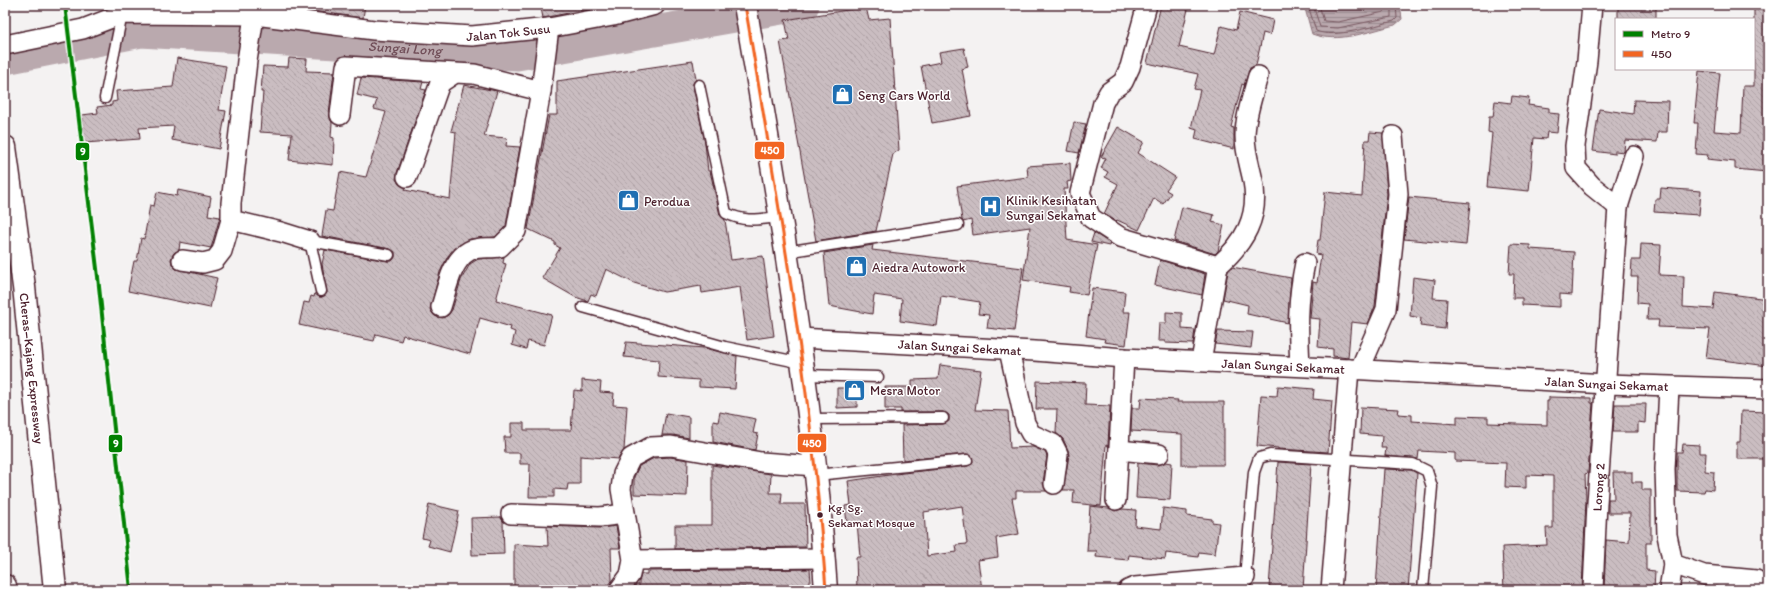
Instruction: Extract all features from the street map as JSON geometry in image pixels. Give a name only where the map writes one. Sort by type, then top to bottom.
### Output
[{"type":"main road","points":[[745,5],[786,252],[803,369],[816,470],[826,590]]},
{"type":"main road","name":"Cheras–Kajang Expressway","points":[[5,147],[25,295],[55,590]]},
{"type":"street","name":"Jalan Tok Susu","points":[[5,45],[121,20],[255,14],[374,30],[472,36],[548,33],[655,5]]},
{"type":"street","points":[[1147,5],[1130,67],[1123,82],[1109,92],[1103,103],[1080,193],[1091,218],[1120,237],[1218,266]]},
{"type":"street","points":[[1592,5],[1587,61],[1575,146],[1576,168],[1592,186],[1618,207]]},
{"type":"street","points":[[182,260],[203,262],[215,260],[222,251],[231,220],[231,203],[247,61],[255,14]]},
{"type":"street","points":[[441,307],[456,262],[469,251],[479,248],[500,248],[516,231],[541,88],[548,33]]},
{"type":"street","points":[[340,115],[346,66],[474,74],[541,88]]},
{"type":"street","points":[[406,177],[440,83],[455,73]]},
{"type":"street","points":[[1201,361],[1218,266],[1234,252],[1247,231],[1256,204],[1253,181],[1247,161],[1245,135],[1251,100],[1258,76]]},
{"type":"street","points":[[1331,590],[1343,459],[1354,369],[1386,309],[1388,299],[1389,273],[1398,194],[1393,136]]},
{"type":"street","name":"Lorong 2","points":[[1594,590],[1597,503],[1618,207],[1634,156]]},
{"type":"street","points":[[231,220],[281,232],[310,241]]},
{"type":"street","points":[[1300,366],[1298,312],[1299,288],[1305,263]]},
{"type":"street","name":"Jalan Sungai Sekamat","points":[[798,338],[1124,358],[1300,366],[1606,384],[1768,389]]},
{"type":"street","points":[[1009,350],[1025,423],[1031,434],[1052,444],[1058,454],[1054,484]]},
{"type":"street","points":[[1116,500],[1124,358]]},
{"type":"street","points":[[1669,387],[1665,469],[1668,535],[1673,564],[1669,590]]},
{"type":"street","points":[[619,590],[630,574],[633,560],[631,539],[621,489],[624,474],[631,458],[651,447],[671,446],[816,470]]},
{"type":"street","points":[[1119,450],[1159,454]]},
{"type":"street","points":[[511,514],[600,517],[625,514]]},
{"type":"street","points":[[633,560],[823,558]]},
{"type":"street","points":[[1673,564],[1704,575],[1756,580],[1763,590]]},
{"type":"street","points":[[1128,590],[1135,587],[1245,584]]},
{"type":"lane","points":[[105,98],[121,20]]},
{"type":"lane","points":[[699,85],[726,213],[738,219],[757,220],[780,217]]},
{"type":"lane","points":[[786,252],[958,225]]},
{"type":"lane","points":[[321,291],[310,241],[389,255]]},
{"type":"lane","points":[[583,307],[803,369],[878,377]]},
{"type":"lane","points":[[809,419],[943,418]]},
{"type":"lane","points":[[1245,584],[1254,472],[1259,458],[1270,455],[1413,464],[1427,472],[1432,487],[1423,590]]},
{"type":"lane","points":[[816,470],[967,460]]},
{"type":"water","points":[[1304,5],[1400,5],[1402,19],[1395,25],[1354,36],[1332,38],[1322,37],[1312,34]]},
{"type":"building","points":[[297,5],[365,5],[363,18],[297,9]]},
{"type":"building","points":[[557,5],[594,5],[594,8],[543,18],[541,8]]},
{"type":"building","points":[[1161,5],[1189,5],[1179,47],[1214,55],[1221,26],[1236,30],[1240,12],[1273,20],[1270,35],[1263,33],[1256,65],[1250,68],[1244,85],[1242,84],[1231,127],[1234,128],[1234,149],[1195,139],[1197,130],[1191,128],[1200,90],[1194,89],[1198,74],[1147,63]]},
{"type":"building","points":[[1618,5],[1656,5],[1656,18],[1618,18]]},
{"type":"building","points":[[1754,5],[1768,5],[1767,172],[1735,169],[1735,162],[1707,159],[1708,155],[1696,154],[1698,123],[1694,123],[1699,71],[1720,73],[1714,131],[1741,133],[1743,86],[1754,86]]},
{"type":"building","name":"Seng Cars World","points":[[866,7],[869,20],[890,18],[899,150],[893,154],[876,231],[816,241],[780,41],[789,40],[785,20]]},
{"type":"building","points":[[964,48],[968,67],[962,69],[971,116],[932,123],[921,66],[941,62],[939,52]]},
{"type":"building","points":[[177,58],[226,66],[219,110],[226,111],[219,149],[172,140],[174,126],[139,128],[140,139],[84,143],[82,115],[98,113],[97,107],[112,105],[112,102],[117,101],[116,91],[173,87]]},
{"type":"building","points":[[289,58],[307,59],[306,71],[334,72],[329,114],[332,123],[331,137],[334,138],[333,165],[289,160],[292,134],[260,132],[263,66],[288,67]]},
{"type":"building","name":"Perodua","points":[[693,61],[696,79],[693,86],[705,143],[708,171],[710,171],[720,215],[725,220],[731,260],[763,256],[774,336],[747,340],[740,287],[702,293],[701,286],[664,292],[634,283],[606,269],[596,296],[591,294],[588,301],[575,297],[542,278],[560,248],[555,245],[555,242],[528,229],[549,115],[557,115],[557,81]]},
{"type":"building","points":[[361,78],[423,82],[421,89],[426,90],[396,179],[399,184],[406,188],[405,190],[450,199],[456,132],[451,131],[464,85],[497,91],[484,136],[507,138],[506,146],[520,147],[506,226],[495,237],[470,239],[454,248],[440,272],[430,309],[437,317],[443,318],[448,315],[452,310],[461,280],[470,264],[478,259],[504,257],[503,263],[506,264],[496,300],[552,315],[544,345],[528,341],[526,349],[512,345],[515,332],[510,330],[511,327],[480,318],[470,354],[403,335],[401,341],[376,334],[374,341],[299,325],[304,302],[309,303],[311,296],[314,297],[315,293],[319,297],[322,297],[327,293],[322,264],[325,250],[388,261],[392,261],[395,257],[395,252],[390,249],[322,236],[326,210],[333,211],[340,172],[366,177],[386,112],[374,109],[377,100],[357,95]]},
{"type":"building","points":[[1512,96],[1529,98],[1528,105],[1549,108],[1549,113],[1559,114],[1557,133],[1547,132],[1546,139],[1534,138],[1529,191],[1487,187],[1492,133],[1488,132],[1489,117],[1493,117],[1495,101],[1511,103]]},
{"type":"building","points":[[1634,100],[1668,101],[1667,132],[1658,132],[1657,142],[1625,140],[1624,152],[1615,151],[1615,154],[1593,151],[1599,109],[1633,114]]},
{"type":"building","points":[[1074,122],[1086,124],[1079,153],[1068,151]]},
{"type":"building","points":[[1118,127],[1144,142],[1138,153],[1175,177],[1166,190],[1171,193],[1163,204],[1154,198],[1139,230],[1117,220],[1116,221],[1104,214],[1118,184],[1105,177],[1108,172],[1101,168],[1106,158],[1101,157]]},
{"type":"building","points":[[1370,132],[1383,133],[1387,194],[1375,306],[1368,324],[1351,322],[1348,358],[1333,356],[1333,349],[1318,347],[1320,319],[1310,318],[1313,282],[1317,283],[1321,255],[1316,254],[1318,240],[1320,240],[1325,192],[1362,196],[1365,140],[1369,140]]},
{"type":"building","points":[[1070,163],[1071,181],[1067,182],[1068,189],[1064,189],[1067,240],[1097,245],[1087,295],[1069,292],[1070,287],[1023,280],[1030,227],[973,235],[971,220],[963,222],[962,220],[957,186],[1028,177],[1027,166]]},
{"type":"building","points":[[1661,188],[1701,191],[1699,215],[1654,212],[1655,199],[1660,199]]},
{"type":"building","points":[[178,190],[211,197],[208,215],[220,217],[211,248],[180,242],[179,250],[174,253],[171,259],[172,264],[176,269],[217,278],[210,308],[128,291],[134,261],[137,261],[141,238],[144,239],[150,205],[154,206],[157,192],[177,196]]},
{"type":"building","points":[[1409,197],[1470,203],[1466,245],[1404,239]]},
{"type":"building","points":[[1182,207],[1214,215],[1212,222],[1224,225],[1218,251],[1215,254],[1174,241]]},
{"type":"building","points":[[1094,233],[1110,243],[1109,246],[1091,242]]},
{"type":"building","points":[[1511,244],[1530,245],[1530,249],[1574,252],[1572,295],[1560,294],[1560,307],[1522,305],[1522,298],[1513,298],[1514,274],[1509,274]]},
{"type":"building","points":[[1641,244],[1661,245],[1659,275],[1684,276],[1683,307],[1713,309],[1715,292],[1768,299],[1768,366],[1706,358],[1710,329],[1658,327],[1659,320],[1647,320],[1648,304],[1637,303],[1638,277],[1631,277],[1632,260],[1640,260]]},
{"type":"building","points":[[873,245],[872,250],[1023,268],[1014,331],[987,328],[989,315],[978,314],[980,302],[941,296],[937,326],[900,321],[902,299],[874,295],[872,314],[829,306],[824,253]]},
{"type":"building","points":[[1160,260],[1205,274],[1202,295],[1155,285]]},
{"type":"building","points":[[1232,267],[1291,278],[1288,323],[1247,314],[1248,305],[1223,299],[1228,271]]},
{"type":"building","points":[[1413,277],[1435,280],[1433,298],[1447,299],[1445,329],[1420,326],[1421,318],[1410,316]]},
{"type":"building","points":[[1092,288],[1125,292],[1123,312],[1130,312],[1126,345],[1104,342],[1105,339],[1086,336]]},
{"type":"building","points":[[1166,312],[1182,313],[1182,329],[1195,330],[1193,344],[1165,343],[1165,341],[1158,341],[1159,323],[1166,323]]},
{"type":"building","points":[[1218,331],[1253,332],[1251,348],[1215,344]]},
{"type":"building","points":[[626,342],[704,348],[737,356],[735,389],[699,387],[699,380],[658,377],[659,360],[624,357]]},
{"type":"building","points":[[940,365],[981,370],[975,410],[1008,411],[1010,448],[1033,447],[1045,452],[1047,456],[1043,483],[1046,491],[1016,491],[1016,498],[1012,498],[1019,534],[996,538],[998,557],[978,560],[982,590],[934,590],[934,588],[857,590],[856,557],[860,557],[857,522],[847,523],[845,506],[851,505],[848,481],[968,466],[973,462],[972,457],[967,454],[903,460],[902,425],[943,424],[949,421],[949,415],[943,412],[901,412],[901,409],[885,409],[885,387],[912,387],[912,380],[938,379]],"holes":[[[962,506],[967,544],[956,545],[957,552],[927,556],[924,512]]]},
{"type":"building","points":[[582,380],[601,382],[600,392],[614,393],[613,405],[627,406],[624,450],[618,459],[580,456],[580,484],[568,484],[567,490],[554,489],[554,497],[529,497],[530,464],[520,464],[520,453],[505,453],[504,437],[511,437],[511,423],[524,423],[524,430],[571,430],[574,390],[582,391]]},
{"type":"building","points":[[1037,381],[1086,383],[1085,405],[1110,406],[1108,446],[1106,445],[1101,506],[1073,503],[1074,490],[1063,490],[1069,455],[1068,450],[1063,439],[1056,433],[1057,409],[1036,409]]},
{"type":"building","points":[[1278,386],[1314,389],[1313,399],[1332,401],[1328,452],[1278,449],[1257,446],[1261,395],[1277,396]]},
{"type":"building","points":[[837,388],[857,388],[857,407],[837,408]]},
{"type":"building","points":[[1549,397],[1591,398],[1591,403],[1593,403],[1588,473],[1585,474],[1586,499],[1582,590],[1504,590],[1502,547],[1547,545],[1546,528],[1553,528],[1553,476],[1526,475],[1526,488],[1505,487],[1506,463],[1455,461],[1455,453],[1419,451],[1418,459],[1385,456],[1386,448],[1381,448],[1382,436],[1360,434],[1361,407],[1399,409],[1398,414],[1412,415],[1412,421],[1457,424],[1457,416],[1488,417],[1488,423],[1547,425],[1547,401],[1549,401]]},
{"type":"building","points":[[1141,398],[1178,400],[1177,402],[1224,402],[1224,465],[1182,465],[1182,434],[1131,431],[1132,408],[1140,408]]},
{"type":"building","points":[[1615,404],[1646,404],[1645,423],[1638,422],[1638,432],[1613,432]]},
{"type":"building","points":[[1741,411],[1768,412],[1768,459],[1737,459],[1737,442],[1740,442]]},
{"type":"building","points":[[720,412],[756,419],[753,433],[758,434],[755,450],[713,442],[713,421],[718,422]]},
{"type":"building","points":[[666,413],[689,417],[689,438],[673,435],[662,435]]},
{"type":"building","points":[[1683,444],[1699,445],[1699,453],[1706,453],[1705,471],[1714,472],[1713,490],[1705,489],[1704,492],[1677,491],[1677,452],[1682,452]]},
{"type":"building","points":[[670,457],[688,460],[687,496],[634,494],[634,477],[639,466],[654,458]]},
{"type":"building","points":[[1166,462],[1172,463],[1170,500],[1136,498],[1138,463],[1158,465]]},
{"type":"building","points":[[1278,462],[1311,464],[1303,590],[1269,588]]},
{"type":"building","points":[[712,465],[771,474],[770,493],[782,493],[781,504],[805,504],[806,547],[675,549],[675,525],[712,525]]},
{"type":"building","points":[[1384,469],[1411,470],[1417,473],[1408,590],[1376,589]]},
{"type":"building","points":[[1613,472],[1632,472],[1632,482],[1642,482],[1642,490],[1651,490],[1651,543],[1646,543],[1646,570],[1655,571],[1654,590],[1604,590],[1606,540],[1629,542],[1630,513],[1608,513],[1608,499],[1614,499]]},
{"type":"building","points":[[429,504],[459,511],[450,552],[428,546],[430,540],[422,538]]},
{"type":"building","points":[[1090,506],[1109,508],[1115,511],[1122,509],[1136,510],[1135,526],[1161,529],[1163,508],[1187,511],[1187,516],[1212,519],[1212,522],[1219,523],[1215,554],[1199,552],[1198,557],[1166,553],[1165,559],[1129,555],[1128,560],[1096,557],[1097,551],[1087,551]]},
{"type":"building","points":[[501,517],[503,521],[504,554],[472,555],[471,518]]},
{"type":"building","points":[[547,526],[600,528],[616,526],[620,548],[611,548],[612,581],[609,585],[607,585],[607,590],[514,590],[514,544],[548,546]]},
{"type":"building","points":[[810,569],[811,582],[808,582],[808,590],[745,590],[745,587],[709,590],[639,589],[641,574],[647,574],[647,571]]},
{"type":"waterway","name":"Sungai Long","points":[[5,59],[141,32],[517,55],[804,5]]},
{"type":"metro line","name":"9","points":[[65,5],[98,277],[131,590]]},
{"type":"transit line","name":"450","points":[[745,5],[793,296],[812,443],[826,590]]},
{"type":"place","name":"Seng Cars World","points":[[843,95]]},
{"type":"place","name":"Perodua","points":[[629,201]]},
{"type":"place","name":"Klinik Kesihatan Sungai Sekamat","points":[[991,207]]},
{"type":"place","name":"Aiedra Autowork","points":[[856,267]]},
{"type":"place","name":"Mesra Motor","points":[[854,390]]},
{"type":"place","name":"Kg. Sg. Sekamat Mosque","points":[[820,515]]}]
